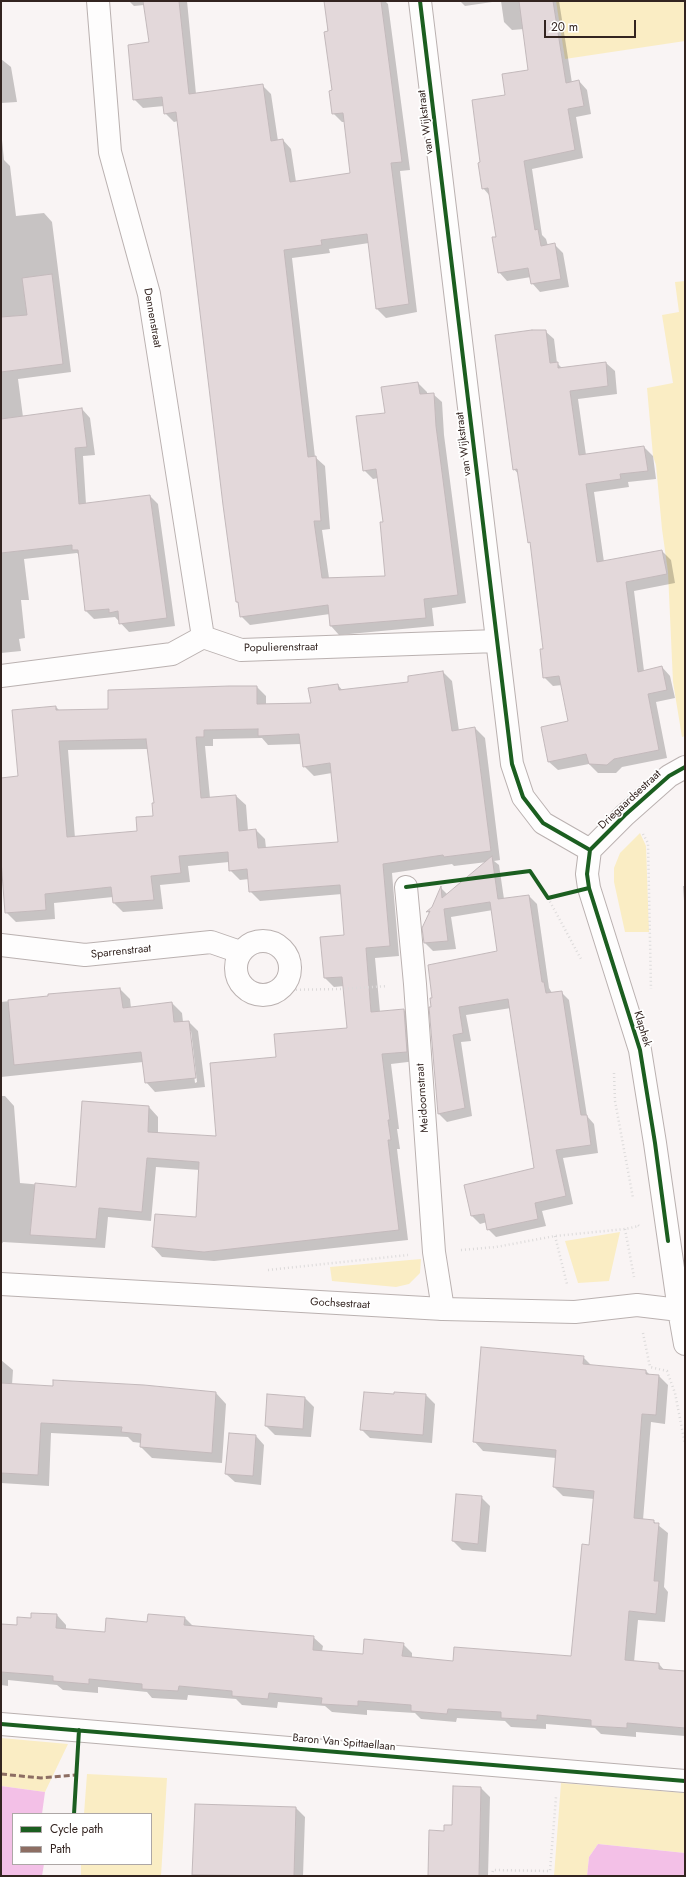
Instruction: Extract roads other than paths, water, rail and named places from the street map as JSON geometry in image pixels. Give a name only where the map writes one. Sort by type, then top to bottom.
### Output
[{"type":"street","name":"Dennenstraat","points":[[98,1],[110,152],[149,294],[203,637]]},
{"type":"street","name":"van Wijkstraat","points":[[420,1],[512,764],[522,797],[543,823],[590,850]]},
{"type":"street","name":"Populierenstraat","points":[[203,637],[241,650],[497,642]]},
{"type":"street","points":[[1,676],[172,654],[203,637]]},
{"type":"street","name":"Driegaardsestraat","points":[[590,850],[624,815],[669,776],[685,767]]},
{"type":"street","name":"Klaphek","points":[[590,850],[587,874],[589,888],[640,1050],[685,1344]]},
{"type":"street","name":"Meidoornstraat","points":[[406,887],[415,984],[434,1252],[443,1309]]},
{"type":"street","points":[[268,940],[282,947],[291,961],[290,977],[280,990],[265,996],[250,992],[239,982],[235,967],[240,952],[252,942],[268,940]]},
{"type":"street","name":"Sparrenstraat","points":[[1,945],[85,955],[212,942],[240,952]]},
{"type":"street","name":"Gochsestraat","points":[[1,1284],[443,1309],[575,1312],[637,1305],[679,1310]]},
{"type":"street","name":"Baron Van Spittaellaan","points":[[1,1724],[685,1781]]}]
